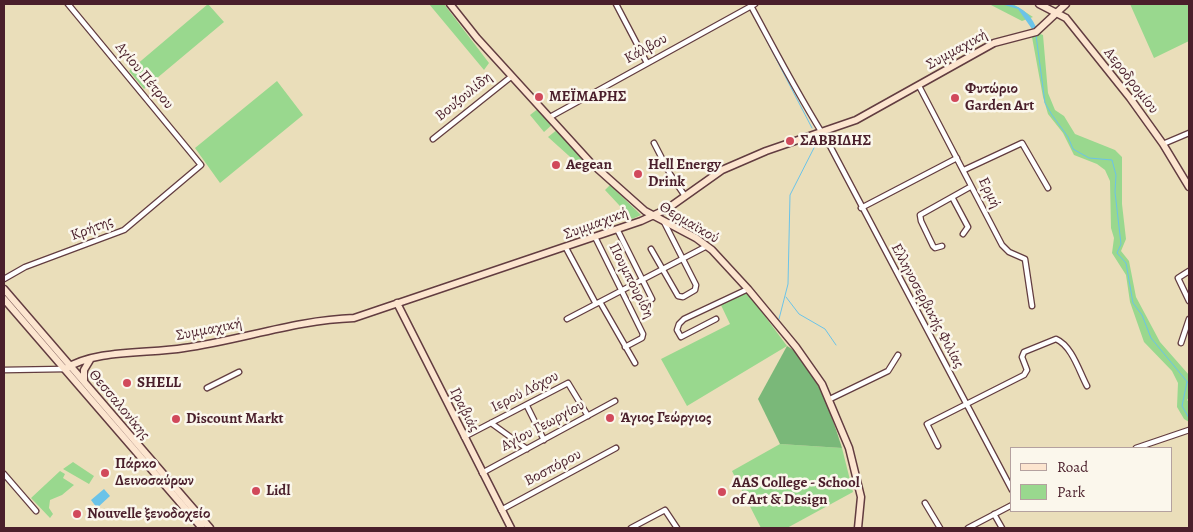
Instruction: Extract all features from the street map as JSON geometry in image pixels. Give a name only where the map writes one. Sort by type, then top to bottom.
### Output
[{"type":"street","name":"Αγίου Πέτρου","points":[[68,4],[201,164]]},
{"type":"street","name":"Θερμαϊκού","points":[[450,4],[476,38],[590,162],[654,216],[707,246],[748,288],[810,365],[830,398],[848,448],[859,486],[861,511],[858,528]]},
{"type":"street","points":[[616,4],[648,63]]},
{"type":"street","name":"Αεροδρομίου","points":[[1040,4],[1066,18],[1130,98],[1163,144],[1189,188]]},
{"type":"street","name":"Συμμαχική","points":[[69,369],[91,360],[114,354],[185,348],[297,324],[354,318],[396,302],[617,230],[654,216],[727,168],[856,120],[994,43],[1036,32],[1066,4]]},
{"type":"street","name":"Κάλβου","points":[[550,118],[753,5]]},
{"type":"street","name":"Ελληνοσερβικής Φιλίας","points":[[753,5],[820,133],[829,144],[964,404],[1010,486]]},
{"type":"street","name":"Βουζουλίδη","points":[[433,139],[512,76]]},
{"type":"street","name":"Ερμή","points":[[918,86],[958,158],[970,187],[1002,245],[1009,252],[1025,259],[1032,306]]},
{"type":"street","points":[[1163,144],[1189,132]]},
{"type":"street","points":[[654,143],[670,174],[685,196]]},
{"type":"street","points":[[964,170],[1022,143],[1048,188]]},
{"type":"street","points":[[861,208],[958,158]]},
{"type":"street","name":"Κρήτης","points":[[4,279],[31,265],[124,230],[201,164]]},
{"type":"street","points":[[942,246],[935,248],[933,246],[920,215],[970,187]]},
{"type":"street","points":[[952,197],[968,227],[963,234]]},
{"type":"street","points":[[651,250],[678,296],[682,297],[693,292],[696,285],[664,222]]},
{"type":"street","points":[[617,230],[652,300]]},
{"type":"street","name":"Πουμπουρίδη","points":[[595,237],[643,336],[624,347]]},
{"type":"street","points":[[567,319],[707,246]]},
{"type":"street","points":[[566,248],[635,363]]},
{"type":"street","points":[[1189,270],[1178,278],[1189,301]]},
{"type":"street","points":[[716,319],[681,337],[677,330],[679,324],[684,319],[748,288]]},
{"type":"street","points":[[4,289],[69,369]]},
{"type":"street","points":[[4,299],[69,369]]},
{"type":"street","name":"Γραβιάς","points":[[396,302],[511,528]]},
{"type":"street","points":[[1181,343],[1189,319]]},
{"type":"street","points":[[938,446],[927,424],[1024,375],[1027,370],[1022,357],[1024,352],[1056,339],[1066,346],[1087,386]]},
{"type":"street","points":[[830,398],[888,371],[898,355]]},
{"type":"street","points":[[84,384],[84,370],[91,360]]},
{"type":"street","points":[[4,370],[69,369]]},
{"type":"street","name":"Θεσσαλονίκης","points":[[69,369],[210,528]]},
{"type":"street","name":"Θεσσαλονίκης","points":[[69,369],[177,502],[202,528]]},
{"type":"street","points":[[207,388],[238,372]]},
{"type":"street","name":"Ιερού Λόχου","points":[[464,437],[570,384],[588,416]]},
{"type":"street","name":"Αγίου Γεωργίου","points":[[482,473],[615,401]]},
{"type":"street","points":[[527,406],[544,440]]},
{"type":"street","points":[[491,423],[527,449]]},
{"type":"street","points":[[1139,447],[1189,430]]},
{"type":"street","name":"Βοσπόρου","points":[[501,510],[616,448]]},
{"type":"street","points":[[4,474],[36,511]]},
{"type":"street","points":[[925,504],[940,528]]},
{"type":"street","points":[[968,528],[1010,506]]},
{"type":"street","points":[[631,528],[665,510],[677,528]]},
{"type":"street","points":[[994,514],[1002,528]]},
{"type":"green space","points":[[208,4],[224,22],[144,89],[129,71]]},
{"type":"green space","points":[[429,4],[444,4],[489,63],[484,70]]},
{"type":"green space","points":[[989,4],[1013,4],[1033,17],[1022,21]]},
{"type":"green space","points":[[1130,4],[1189,4],[1189,41],[1154,58]]},
{"type":"green space","points":[[1038,33],[1043,35],[1048,93],[1055,110],[1064,116],[1075,134],[1115,150],[1122,157],[1122,204],[1126,239],[1121,251],[1129,261],[1136,297],[1160,342],[1189,375],[1189,397],[1187,400],[1189,402],[1189,422],[1184,419],[1177,407],[1178,383],[1172,371],[1144,342],[1130,302],[1126,275],[1112,253],[1114,238],[1111,228],[1110,181],[1105,170],[1097,164],[1074,155],[1063,133],[1048,114],[1032,37]]},
{"type":"green space","points":[[277,81],[303,115],[220,183],[195,148]]},
{"type":"green space","points":[[539,108],[554,123],[544,132],[530,115]]},
{"type":"green space","points":[[558,129],[585,158],[578,164],[548,137]]},
{"type":"green space","points":[[610,185],[641,215],[632,219],[605,190]]},
{"type":"green space","points":[[747,292],[787,346],[687,406],[661,359],[730,324],[720,303]]},
{"type":"green space","points":[[787,346],[796,353],[814,377],[834,423],[842,448],[780,444],[758,399]]},
{"type":"green space","points":[[780,444],[842,448],[853,492],[787,528],[761,528],[732,471]]},
{"type":"green space","points":[[73,462],[94,476],[89,484],[63,469]]},
{"type":"green space","points":[[60,471],[65,474],[63,478],[74,485],[62,495],[50,500],[49,508],[53,514],[50,518],[31,498]]},
{"type":"water","points":[[1001,4],[1012,5],[1022,9],[1036,27],[1032,29],[1018,9]]},
{"type":"water","points":[[104,489],[110,496],[97,508],[91,500]]},
{"type":"waterway","points":[[758,24],[812,128]]},
{"type":"waterway","points":[[1036,35],[1045,103],[1052,115],[1068,137],[1073,149],[1089,158],[1112,160],[1116,175],[1115,192],[1121,244],[1117,253],[1126,263],[1133,303],[1142,315],[1151,338],[1189,384]]},
{"type":"waterway","points":[[779,319],[788,284],[790,195],[817,142]]},
{"type":"waterway","points":[[786,297],[799,314],[825,329],[836,345]]},
{"type":"waterway","points":[[1187,382],[1182,406],[1189,418]]},
{"type":"place","name":"ΜΕΪΜΑΡΗΣ","points":[[539,97]]},
{"type":"place","name":"Φυτώριο Garden Art","points":[[955,98]]},
{"type":"place","name":"ΣΑΒΒΙΔΗΣ","points":[[790,141]]},
{"type":"place","name":"Aegean","points":[[556,165]]},
{"type":"place","name":"Hell Energy Drink","points":[[638,174]]},
{"type":"place","name":"SHELL","points":[[127,383]]},
{"type":"place","name":"Άγιος Γεώργιος","points":[[610,418]]},
{"type":"place","name":"Discount Markt","points":[[176,419]]},
{"type":"place","name":"Πάρκο Δεινοσαύρων","points":[[105,473]]},
{"type":"place","name":"Lidl","points":[[256,491]]},
{"type":"place","name":"AAS College - School of Art & Design","points":[[722,492]]},
{"type":"place","name":"Nouvelle ξενοδοχείο","points":[[77,514]]}]
